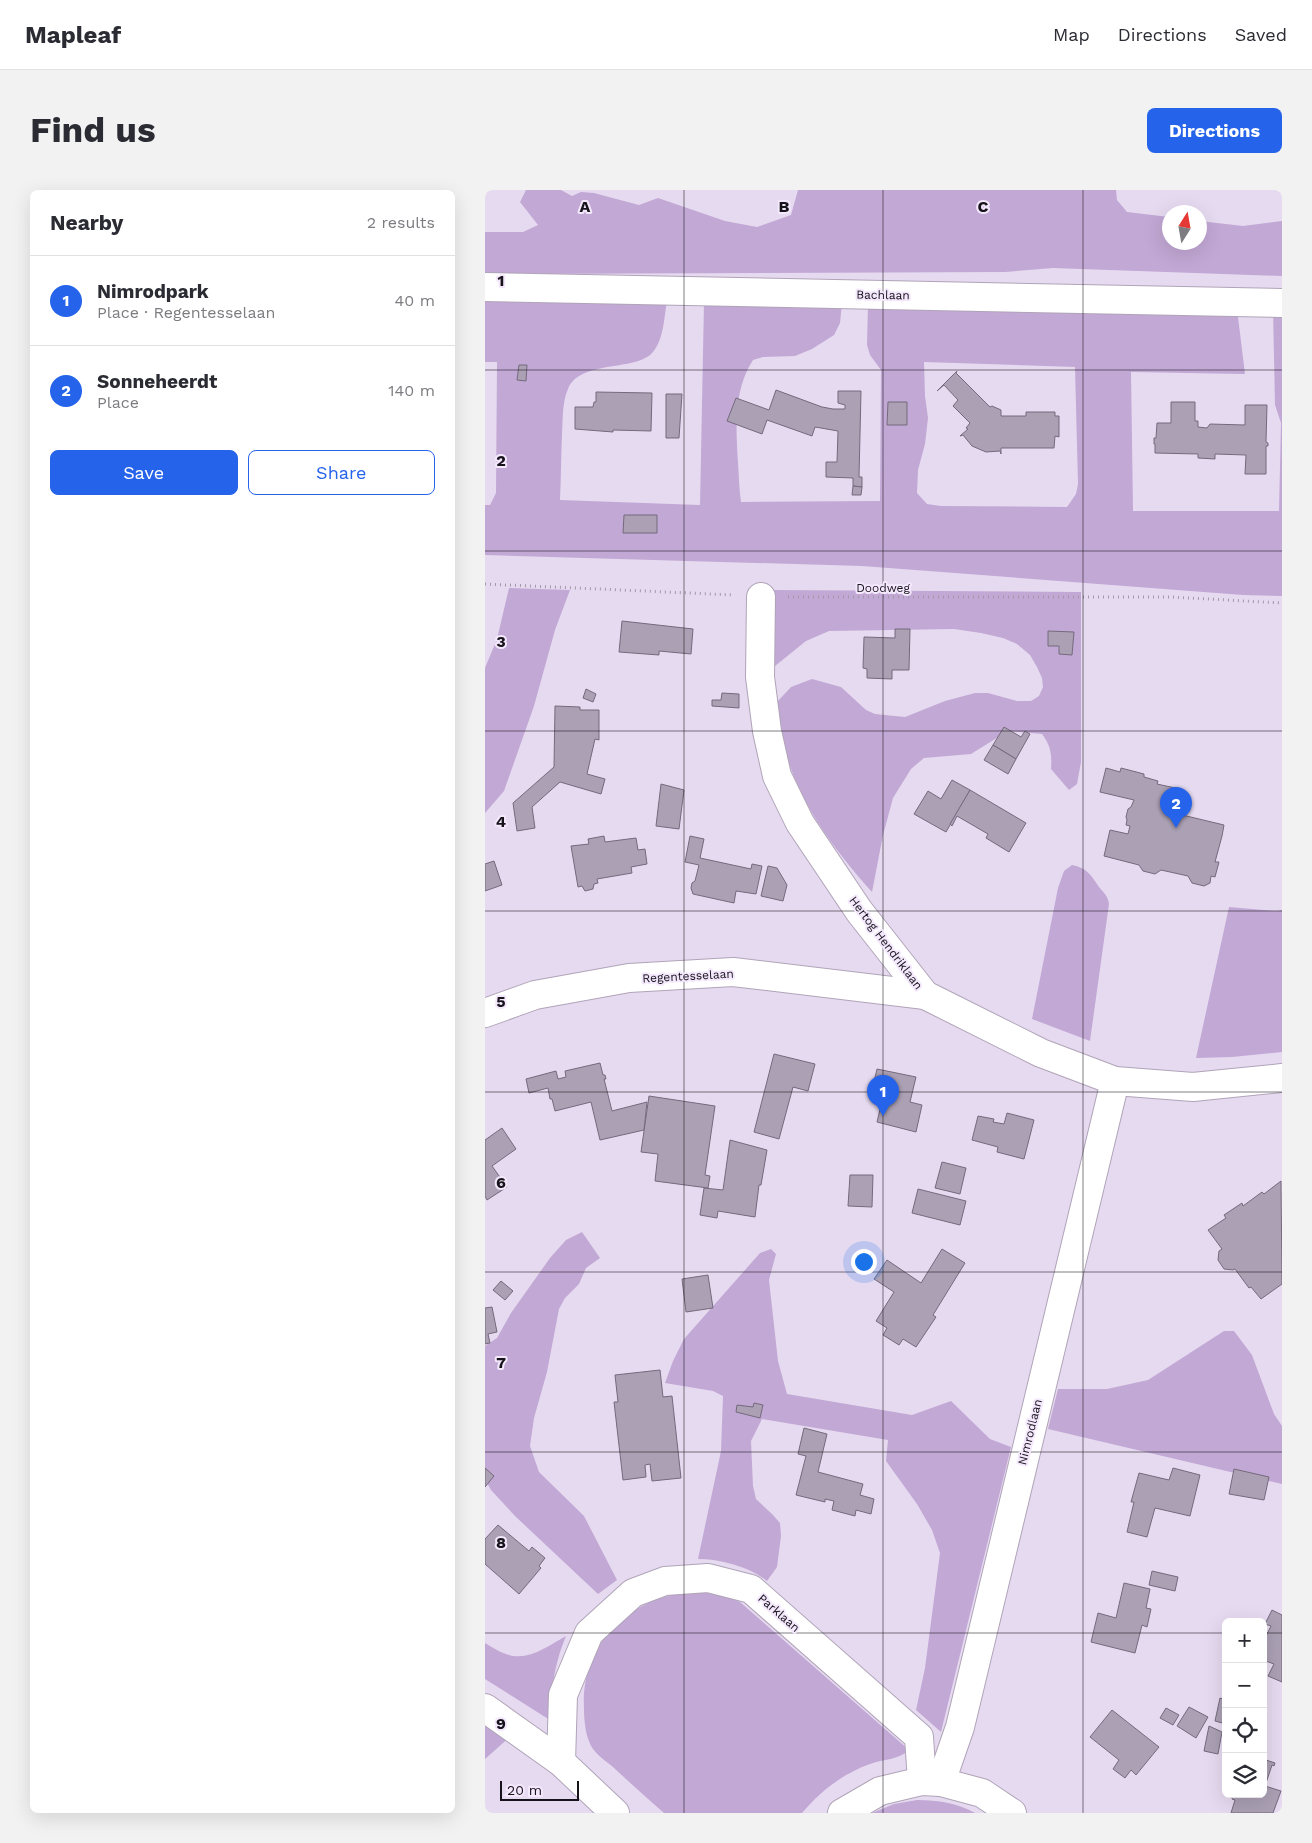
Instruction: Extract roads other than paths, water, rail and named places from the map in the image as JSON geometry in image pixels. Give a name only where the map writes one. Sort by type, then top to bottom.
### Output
[{"type":"street","name":"Bachlaan","points":[[485,287],[1282,303]]},
{"type":"street","name":"Hertog Hendriklaan","points":[[761,596],[760,677],[767,731],[777,776],[800,823],[859,911],[925,995],[1041,1053],[1115,1081],[1193,1087],[1282,1078]]},
{"type":"street","name":"Regentesselaan","points":[[485,1013],[535,995],[629,978],[733,972],[925,995]]},
{"type":"street","name":"Nimrodlaan","points":[[931,1782],[959,1727],[1115,1081]]},
{"type":"street","name":"Parklaan","points":[[561,1762],[563,1695],[589,1633],[633,1593],[665,1581],[708,1578],[751,1589],[919,1737],[931,1782]]},
{"type":"street","points":[[485,1708],[561,1762],[615,1813]]},
{"type":"street","points":[[842,1813],[880,1791],[931,1782],[982,1793],[1012,1813]]},
{"type":"place","name":"Sonneheerdt","points":[[1176,828]]},
{"type":"place","name":"Nimrodpark","points":[[883,1116]]}]
